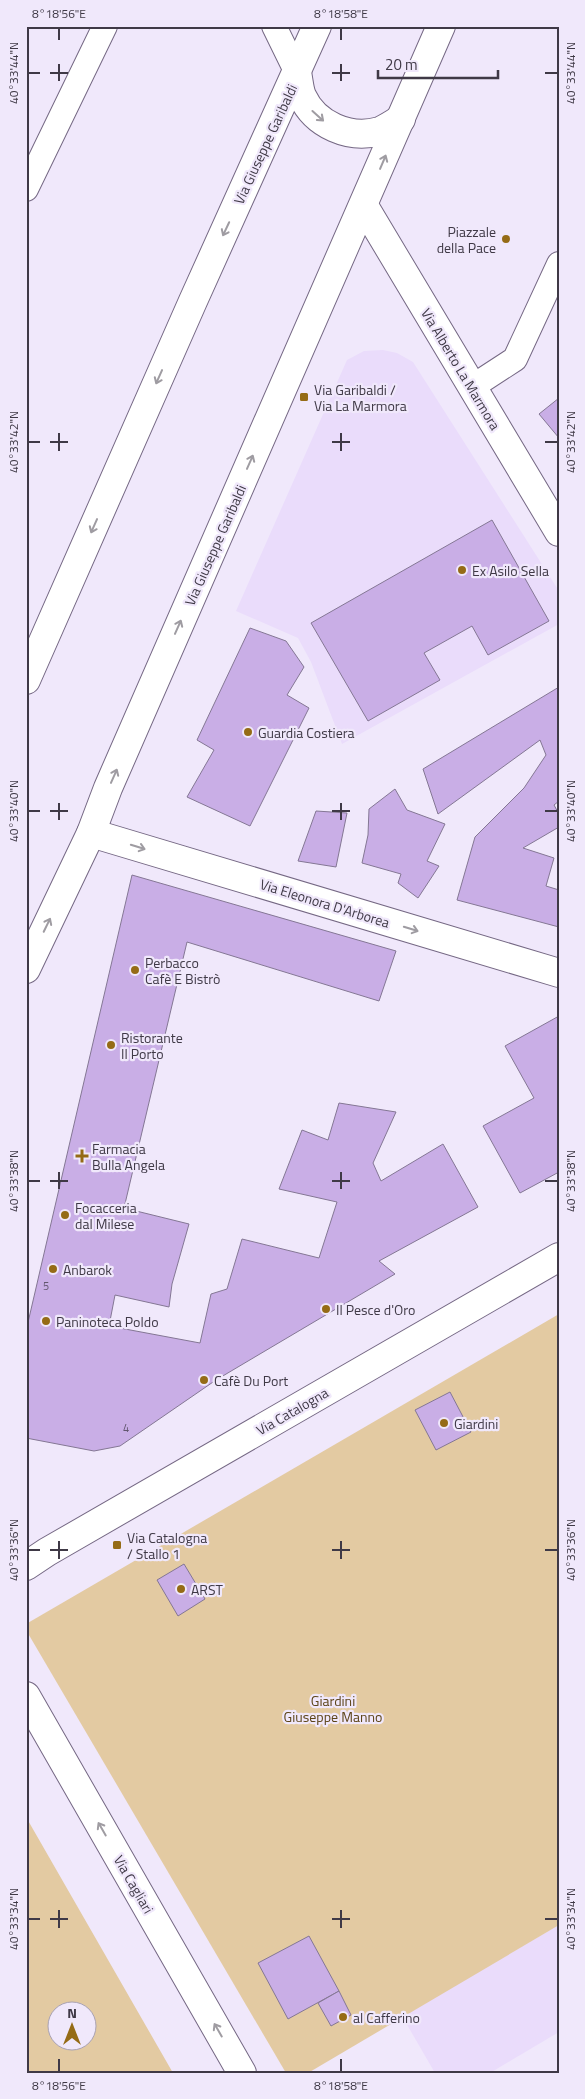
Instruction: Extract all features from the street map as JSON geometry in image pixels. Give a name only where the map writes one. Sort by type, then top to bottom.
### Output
[{"type":"main road","name":"Via Giuseppe Garibaldi","points":[[26,680],[317,26]]},
{"type":"main road","name":"Via Giuseppe Garibaldi","points":[[26,969],[91,833],[116,770],[441,26]]},
{"type":"main road","name":"Via Giuseppe Garibaldi","points":[[297,73],[302,96],[315,115],[335,129],[357,134],[380,131],[400,119]]},
{"type":"main road","name":"Via Alberto La Marmora","points":[[364,206],[559,532]]},
{"type":"main road","name":"Via Eleonora D'Arborea","points":[[91,833],[559,973]]},
{"type":"main road","name":"Via Catalogna","points":[[26,1566],[47,1552],[559,1257]]},
{"type":"main road","name":"Via Cagliari","points":[[26,1696],[242,2073]]},
{"type":"lane","points":[[26,189],[105,26]]},
{"type":"lane","points":[[274,26],[297,73]]},
{"type":"lane","points":[[472,386],[515,359],[550,301],[559,264]]},
{"type":"shaded area","points":[[383,350],[397,353],[413,362],[559,591],[559,624],[342,744],[311,662],[298,638],[236,611],[347,360],[364,351]]},
{"type":"shaded area","points":[[559,1925],[559,2032],[490,2073],[435,2073],[402,2016]]},
{"type":"green space","name":"Giardini Giuseppe Manno","points":[[559,1314],[559,1925],[308,2073],[286,2073],[26,1630],[26,1624]]},
{"type":"green space","points":[[26,1817],[173,2073],[26,2073]]},
{"type":"building","points":[[559,398],[559,438],[539,414]]},
{"type":"building","name":"Ex Asilo Sella","points":[[492,520],[549,621],[488,655],[472,626],[424,653],[440,680],[368,721],[311,623]]},
{"type":"building","points":[[250,628],[286,641],[304,667],[287,695],[309,708],[250,826],[187,797],[214,750],[197,740]]},
{"type":"building","points":[[559,687],[559,801],[554,805],[559,814],[559,827],[523,848],[554,858],[546,886],[559,890],[559,927],[457,900],[475,837],[524,788],[546,755],[540,740],[438,814],[423,769]]},
{"type":"building","points":[[395,789],[407,810],[445,824],[427,861],[439,866],[418,898],[398,883],[401,874],[362,863],[368,835],[369,809]]},
{"type":"building","points":[[316,811],[347,813],[336,867],[298,861]]},
{"type":"building","points":[[132,875],[396,951],[379,1001],[187,942],[124,1208],[189,1224],[172,1284],[169,1307],[115,1295],[109,1326],[200,1343],[211,1294],[227,1289],[242,1239],[319,1258],[337,1202],[279,1189],[302,1130],[328,1140],[339,1103],[396,1112],[373,1163],[381,1181],[443,1144],[478,1207],[379,1261],[395,1274],[216,1380],[120,1446],[94,1451],[26,1438],[26,1331]]},
{"type":"building","points":[[559,1016],[559,1172],[520,1193],[483,1126],[534,1098],[505,1046]]},
{"type":"building","points":[[450,1392],[471,1432],[436,1450],[415,1410]]},
{"type":"building","name":"ARST","points":[[184,1564],[205,1599],[178,1616],[157,1580]]},
{"type":"building","points":[[309,1936],[339,1991],[288,2019],[258,1963]]},
{"type":"building","points":[[339,1991],[351,2015],[331,2026],[318,2003]]},
{"type":"place","name":"Piazzale della Pace","points":[[506,239]]},
{"type":"place","name":"Via Garibaldi / Via La Marmora","points":[[304,397]]},
{"type":"place","name":"Ex Asilo Sella","points":[[462,570]]},
{"type":"place","name":"Guardia Costiera","points":[[248,732]]},
{"type":"place","name":"Perbacco Cafè E Bistrò","points":[[135,970]]},
{"type":"place","name":"Ristorante Il Porto","points":[[111,1045]]},
{"type":"place","name":"Farmacia Bulla Angela","points":[[82,1156]]},
{"type":"place","name":"Focacceria dal Milese","points":[[65,1215]]},
{"type":"place","name":"Anbarok","points":[[53,1269]]},
{"type":"place","name":"Il Pesce d'Oro","points":[[326,1309]]},
{"type":"place","name":"Paninoteca Poldo","points":[[46,1321]]},
{"type":"place","name":"Cafè Du Port","points":[[204,1380]]},
{"type":"place","name":"Giardini","points":[[444,1423]]},
{"type":"place","name":"Via Catalogna / Stallo 1","points":[[117,1545]]},
{"type":"place","name":"ARST","points":[[181,1589]]},
{"type":"place","name":"al Cafferino","points":[[343,2017]]}]
